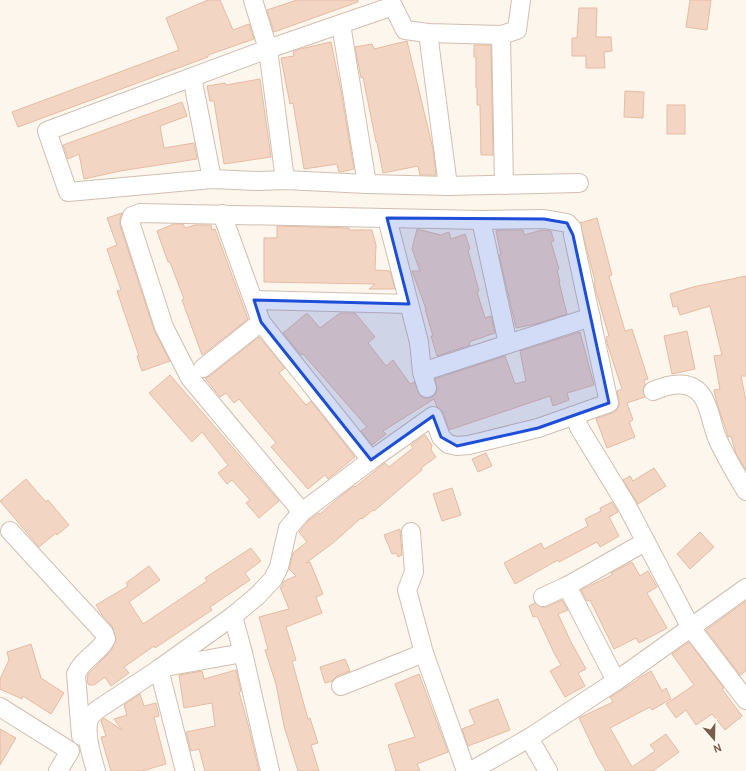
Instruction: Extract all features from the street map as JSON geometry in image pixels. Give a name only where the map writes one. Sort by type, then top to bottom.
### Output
[{"type":"street","points":[[253,0],[268,49],[285,180]]},
{"type":"street","points":[[521,0],[517,30],[501,35],[428,33],[405,30],[393,3],[341,24],[268,49],[47,131],[68,192],[212,179],[448,186],[580,183]]},
{"type":"street","points":[[341,24],[367,184]]},
{"type":"street","points":[[428,33],[448,186]]},
{"type":"street","points":[[501,35],[504,185]]},
{"type":"street","points":[[192,77],[212,179]]},
{"type":"street","points":[[94,763],[87,726],[90,716],[233,616],[257,596],[273,579],[278,567],[288,528],[302,512],[433,416],[441,437],[448,444],[457,446],[469,445],[538,428],[609,404],[572,228],[567,223],[544,219],[481,220],[387,218],[367,216],[140,213],[132,216],[130,222],[164,327],[190,378],[302,512]]},
{"type":"street","points":[[222,214],[261,322],[372,460]]},
{"type":"street","points":[[387,218],[419,342],[425,380],[508,344],[591,317]]},
{"type":"street","points":[[481,220],[508,344]]},
{"type":"street","points":[[254,300],[409,304]]},
{"type":"street","points":[[203,368],[261,322]]},
{"type":"street","points":[[653,391],[660,388],[684,384],[692,387],[698,392],[704,399],[717,438],[728,462],[746,491]]},
{"type":"street","points":[[574,416],[580,429],[627,506],[691,628],[742,689]]},
{"type":"street","points":[[10,531],[104,633],[106,640],[104,644],[79,666],[76,674],[80,731],[82,740],[94,763]]},
{"type":"street","points":[[411,532],[414,572],[407,590],[424,653],[466,771]]},
{"type":"street","points":[[543,597],[567,586],[645,542]]},
{"type":"street","points":[[567,586],[616,681]]},
{"type":"street","points":[[471,771],[529,738],[616,681],[746,588]]},
{"type":"street","points":[[233,616],[270,771]]},
{"type":"street","points":[[159,669],[243,653]]},
{"type":"street","points":[[341,686],[424,653]]},
{"type":"street","points":[[159,669],[185,771]]},
{"type":"street","points":[[0,707],[70,751],[58,771]]},
{"type":"street","points":[[529,738],[548,771]]},
{"type":"highlighted area","points":[[387,218],[544,219],[567,223],[573,235],[609,403],[538,428],[457,446],[441,437],[433,416],[371,460],[261,322],[254,300],[409,304]]},
{"type":"building","points":[[208,0],[220,0],[233,30],[249,24],[254,39],[18,127],[12,112],[179,50],[166,18]]},
{"type":"building","points":[[297,0],[358,0],[358,2],[274,32],[267,10]]},
{"type":"building","points":[[690,0],[711,0],[707,30],[686,27]]},
{"type":"building","points":[[579,8],[597,8],[596,37],[611,37],[612,51],[604,52],[605,68],[586,68],[586,56],[572,56],[572,38],[577,38]]},
{"type":"building","points":[[407,41],[433,149],[436,175],[420,175],[418,166],[383,173],[363,77],[361,78],[355,47],[372,44],[374,49]]},
{"type":"building","points":[[331,42],[354,169],[341,172],[339,172],[337,164],[304,169],[293,103],[290,104],[281,58],[294,56],[293,52],[300,49]]},
{"type":"building","points":[[474,45],[491,45],[493,155],[481,155],[480,105],[477,105],[476,57],[474,57]]},
{"type":"building","points":[[260,79],[271,157],[224,164],[214,101],[210,101],[207,86],[225,83],[226,85]]},
{"type":"building","points":[[625,91],[644,92],[643,118],[624,117]]},
{"type":"building","points":[[182,102],[187,116],[160,126],[164,148],[194,143],[197,159],[120,171],[84,179],[79,154],[68,159],[63,145]]},
{"type":"building","points":[[667,105],[685,105],[685,134],[667,134]]},
{"type":"building","points":[[122,213],[120,225],[154,330],[170,361],[142,371],[137,356],[139,356],[117,291],[121,290],[107,249],[117,245],[107,218]]},
{"type":"building","points":[[597,218],[612,275],[609,276],[625,331],[632,329],[648,379],[644,380],[645,384],[643,390],[645,397],[627,403],[633,420],[629,422],[635,437],[607,448],[596,419],[617,410],[619,401],[617,391],[622,389],[607,343],[606,337],[609,336],[595,288],[595,281],[580,223]]},
{"type":"building","points":[[174,224],[183,224],[185,228],[195,225],[211,225],[212,230],[215,229],[248,319],[202,355],[182,300],[184,299],[170,262],[168,262],[157,231]]},
{"type":"building","points":[[277,226],[372,230],[376,245],[375,270],[390,271],[395,289],[369,289],[375,284],[264,282],[264,238],[277,238]]},
{"type":"building","points":[[417,229],[441,235],[449,232],[451,239],[465,234],[470,249],[468,250],[479,291],[477,292],[485,318],[491,316],[495,333],[469,342],[470,345],[437,356],[431,336],[433,336],[426,309],[412,271],[420,271],[412,249]]},
{"type":"building","points":[[523,230],[524,235],[542,230],[551,231],[554,241],[551,242],[559,269],[557,270],[559,282],[567,314],[536,324],[516,328],[499,255],[501,255],[496,231]]},
{"type":"building","points":[[746,276],[746,376],[741,376],[746,401],[746,470],[736,454],[731,436],[728,437],[714,390],[720,389],[714,356],[722,355],[710,306],[680,315],[677,306],[673,307],[670,294],[693,287]]},
{"type":"building","points":[[307,313],[320,328],[340,313],[355,313],[375,337],[368,343],[386,366],[393,360],[410,384],[414,382],[420,395],[424,398],[430,398],[435,395],[437,390],[435,379],[505,356],[515,384],[526,381],[520,351],[580,332],[594,385],[567,393],[569,400],[553,406],[550,396],[449,430],[443,412],[437,407],[434,399],[383,431],[386,434],[372,445],[361,431],[367,427],[303,354],[301,355],[283,333]]},
{"type":"building","points":[[687,331],[695,369],[672,374],[664,336]]},
{"type":"building","points":[[259,337],[285,368],[279,373],[306,405],[311,401],[355,457],[328,479],[325,475],[308,489],[271,447],[276,443],[239,399],[234,403],[226,393],[220,397],[205,378],[210,376]]},
{"type":"building","points":[[170,375],[279,501],[259,518],[246,503],[250,500],[232,480],[227,484],[218,473],[228,465],[202,432],[192,442],[149,393]]},
{"type":"building","points":[[425,435],[432,445],[431,450],[436,457],[421,468],[422,470],[374,511],[373,510],[362,519],[361,518],[333,543],[306,563],[310,562],[323,594],[316,597],[322,613],[286,627],[296,660],[292,661],[308,719],[310,718],[318,743],[311,745],[319,771],[298,771],[284,726],[276,684],[265,650],[268,649],[259,617],[289,609],[280,587],[282,587],[284,581],[296,576],[289,569],[293,553],[307,542],[299,532],[309,520],[319,513],[320,514],[385,463],[389,467],[413,448],[411,445]]},
{"type":"building","points":[[486,453],[492,466],[478,472],[472,459]]},
{"type":"building","points":[[654,468],[666,486],[638,504],[623,480],[630,476],[633,481]]},
{"type":"building","points":[[26,479],[46,502],[48,500],[69,525],[57,535],[56,533],[39,547],[0,501]]},
{"type":"building","points":[[452,488],[461,515],[442,521],[433,494]]},
{"type":"building","points":[[612,502],[618,512],[609,517],[619,536],[600,547],[597,542],[559,562],[558,560],[515,584],[504,563],[541,543],[544,549],[588,526],[585,519],[601,511],[600,508]]},
{"type":"building","points":[[400,529],[402,555],[398,557],[396,553],[392,554],[384,535]]},
{"type":"building","points":[[700,532],[714,547],[690,569],[677,554]]},
{"type":"building","points":[[251,548],[261,561],[245,573],[250,580],[210,607],[212,610],[155,648],[154,646],[124,667],[129,673],[111,686],[105,677],[94,685],[89,685],[87,682],[88,674],[111,651],[116,640],[112,626],[102,615],[96,605],[128,586],[126,583],[149,566],[160,580],[129,602],[143,624],[207,581],[205,578]]},
{"type":"building","points":[[632,562],[640,576],[648,571],[657,587],[647,593],[667,628],[639,643],[636,638],[614,649],[590,600],[587,601],[581,590],[612,575],[611,573]]},
{"type":"building","points":[[562,600],[568,610],[558,614],[586,669],[578,673],[585,686],[565,697],[550,671],[561,665],[537,616],[533,617],[529,606],[535,603],[542,607],[547,607]]},
{"type":"building","points":[[746,601],[746,671],[740,675],[706,630]]},
{"type":"building","points":[[689,642],[724,688],[722,689],[742,716],[725,730],[712,714],[696,725],[686,710],[676,718],[666,704],[694,685],[672,654]]},
{"type":"building","points":[[31,644],[41,678],[64,693],[51,714],[23,696],[22,699],[0,689],[0,679],[9,660],[7,652]]},
{"type":"building","points":[[345,659],[350,671],[337,676],[332,681],[325,683],[320,667]]},
{"type":"building","points":[[236,670],[241,691],[239,692],[259,771],[205,771],[199,749],[191,751],[186,732],[215,726],[212,703],[184,708],[179,675],[202,671],[204,679]]},
{"type":"building","points":[[651,671],[662,691],[666,688],[671,699],[652,710],[650,707],[610,728],[632,767],[655,751],[650,745],[666,734],[679,752],[653,771],[606,771],[597,756],[579,718],[613,702],[610,697]]},
{"type":"building","points":[[419,674],[448,752],[417,764],[420,771],[396,771],[388,745],[415,737],[395,684]]},
{"type":"building","points":[[140,694],[144,706],[156,703],[159,716],[154,717],[166,764],[142,771],[111,771],[101,737],[106,736],[101,721],[104,718],[122,730],[114,719],[127,715],[124,705]]},
{"type":"building","points":[[498,699],[510,730],[468,746],[462,729],[475,724],[469,710]]},
{"type":"building","points":[[0,729],[16,738],[0,765]]}]
